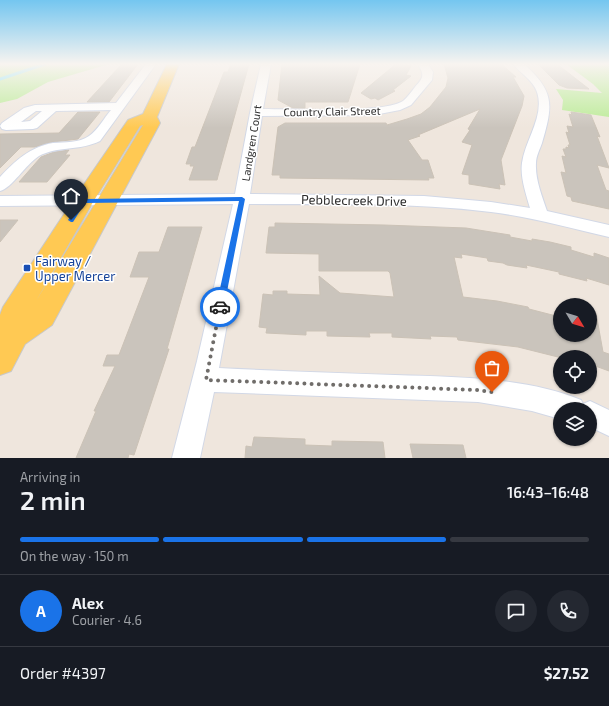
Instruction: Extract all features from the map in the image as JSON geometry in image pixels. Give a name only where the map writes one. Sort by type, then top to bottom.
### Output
[{"type":"main road","points":[[0,360],[15,335],[42,316],[95,201],[134,124],[149,117],[163,85]]},
{"type":"main road","points":[[95,201],[152,123],[149,117]]},
{"type":"street","points":[[0,186],[24,160],[39,151],[49,148],[81,145],[95,138],[135,85]]},
{"type":"street","name":"Landgren Court","points":[[186,458],[206,380],[242,199],[262,85]]},
{"type":"street","name":"Country Clair Street","points":[[256,113],[374,112],[396,108],[407,103],[422,85]]},
{"type":"street","points":[[539,85],[545,98],[545,111],[529,164],[540,215]]},
{"type":"street","points":[[4,126],[33,125],[54,107],[120,106]]},
{"type":"street","name":"Pebblecreek Drive","points":[[0,201],[242,199],[424,201],[490,207],[540,215],[609,231]]},
{"type":"street","points":[[206,380],[478,390],[532,399],[553,404]]},
{"type":"street","points":[[597,417],[609,423]]},
{"type":"green space","points":[[0,85],[42,85],[17,99],[0,103]]},
{"type":"green space","points":[[594,85],[609,85],[609,117],[562,110],[563,100],[556,89],[602,93]]},
{"type":"building","points":[[102,85],[122,85],[109,102],[87,102]]},
{"type":"building","points":[[219,85],[243,85],[217,180],[189,180],[194,166],[190,166],[191,164],[186,164],[192,147],[195,147]]},
{"type":"building","points":[[280,85],[353,85],[348,102],[305,102],[305,108],[293,108],[278,100]]},
{"type":"building","points":[[370,85],[399,85],[393,90],[395,91],[378,100],[375,98],[371,99],[361,93]]},
{"type":"building","points":[[446,85],[518,85],[524,96],[522,106],[501,160],[505,185],[499,184],[500,189],[469,184],[469,175],[462,174],[472,145],[462,142],[470,130],[468,129],[480,109],[408,140],[422,160],[428,160],[434,178],[428,178],[429,180],[280,178],[280,175],[272,175],[278,127],[285,123],[386,123],[387,125],[421,114],[430,107]]},
{"type":"building","points":[[560,85],[584,85],[589,89],[567,88]]},
{"type":"building","points":[[78,112],[100,112],[78,139],[53,142],[35,147],[21,147],[0,168],[0,134],[59,133]]},
{"type":"building","points":[[571,112],[591,115],[600,137],[597,136],[609,168],[597,165],[606,190],[609,191],[609,209],[572,201],[571,197],[567,196],[561,172],[566,173],[562,156],[566,157],[563,149],[566,149],[566,147],[569,148],[568,145],[570,145],[566,132],[569,133],[567,126],[573,127],[569,114],[572,115]]},
{"type":"building","points":[[69,150],[65,155],[70,155],[47,182],[19,182],[41,157],[54,152]]},
{"type":"building","points":[[0,220],[18,220],[0,242]]},
{"type":"building","points":[[275,223],[466,228],[510,235],[510,237],[532,241],[532,239],[550,242],[571,247],[571,250],[594,257],[594,253],[609,258],[609,285],[586,278],[587,281],[559,274],[559,272],[526,265],[527,268],[507,265],[488,261],[487,258],[461,254],[462,258],[454,257],[463,297],[497,301],[528,307],[529,309],[553,315],[553,342],[597,342],[597,319],[603,352],[609,354],[609,371],[597,367],[597,350],[553,350],[553,356],[518,347],[458,340],[457,337],[430,336],[431,339],[392,337],[392,333],[369,333],[370,337],[327,336],[327,331],[306,331],[306,335],[266,333],[267,328],[259,327],[263,294],[273,295],[273,291],[287,291],[287,294],[320,295],[319,276],[340,293],[394,297],[390,273],[388,271],[319,271],[319,254],[266,253],[269,227],[275,227]]},
{"type":"building","points":[[168,227],[202,227],[167,349],[169,349],[134,455],[129,454],[128,458],[76,458],[96,411],[94,411],[115,366],[103,366],[107,355],[119,355],[149,277],[130,277],[139,252],[159,252]]},
{"type":"building","points":[[254,437],[305,439],[305,445],[332,446],[332,441],[383,442],[385,458],[245,458],[246,446],[252,447]]},
{"type":"building","points":[[410,444],[463,445],[466,458],[413,458]]},
{"type":"way so far","points":[[220,307],[206,380],[242,380],[478,390],[492,392]]},
{"type":"place","name":"Fairway / Upper Mercer","points":[[27,268]]},
{"type":"route","points":[[71,220],[83,201],[242,199],[220,307]]}]
